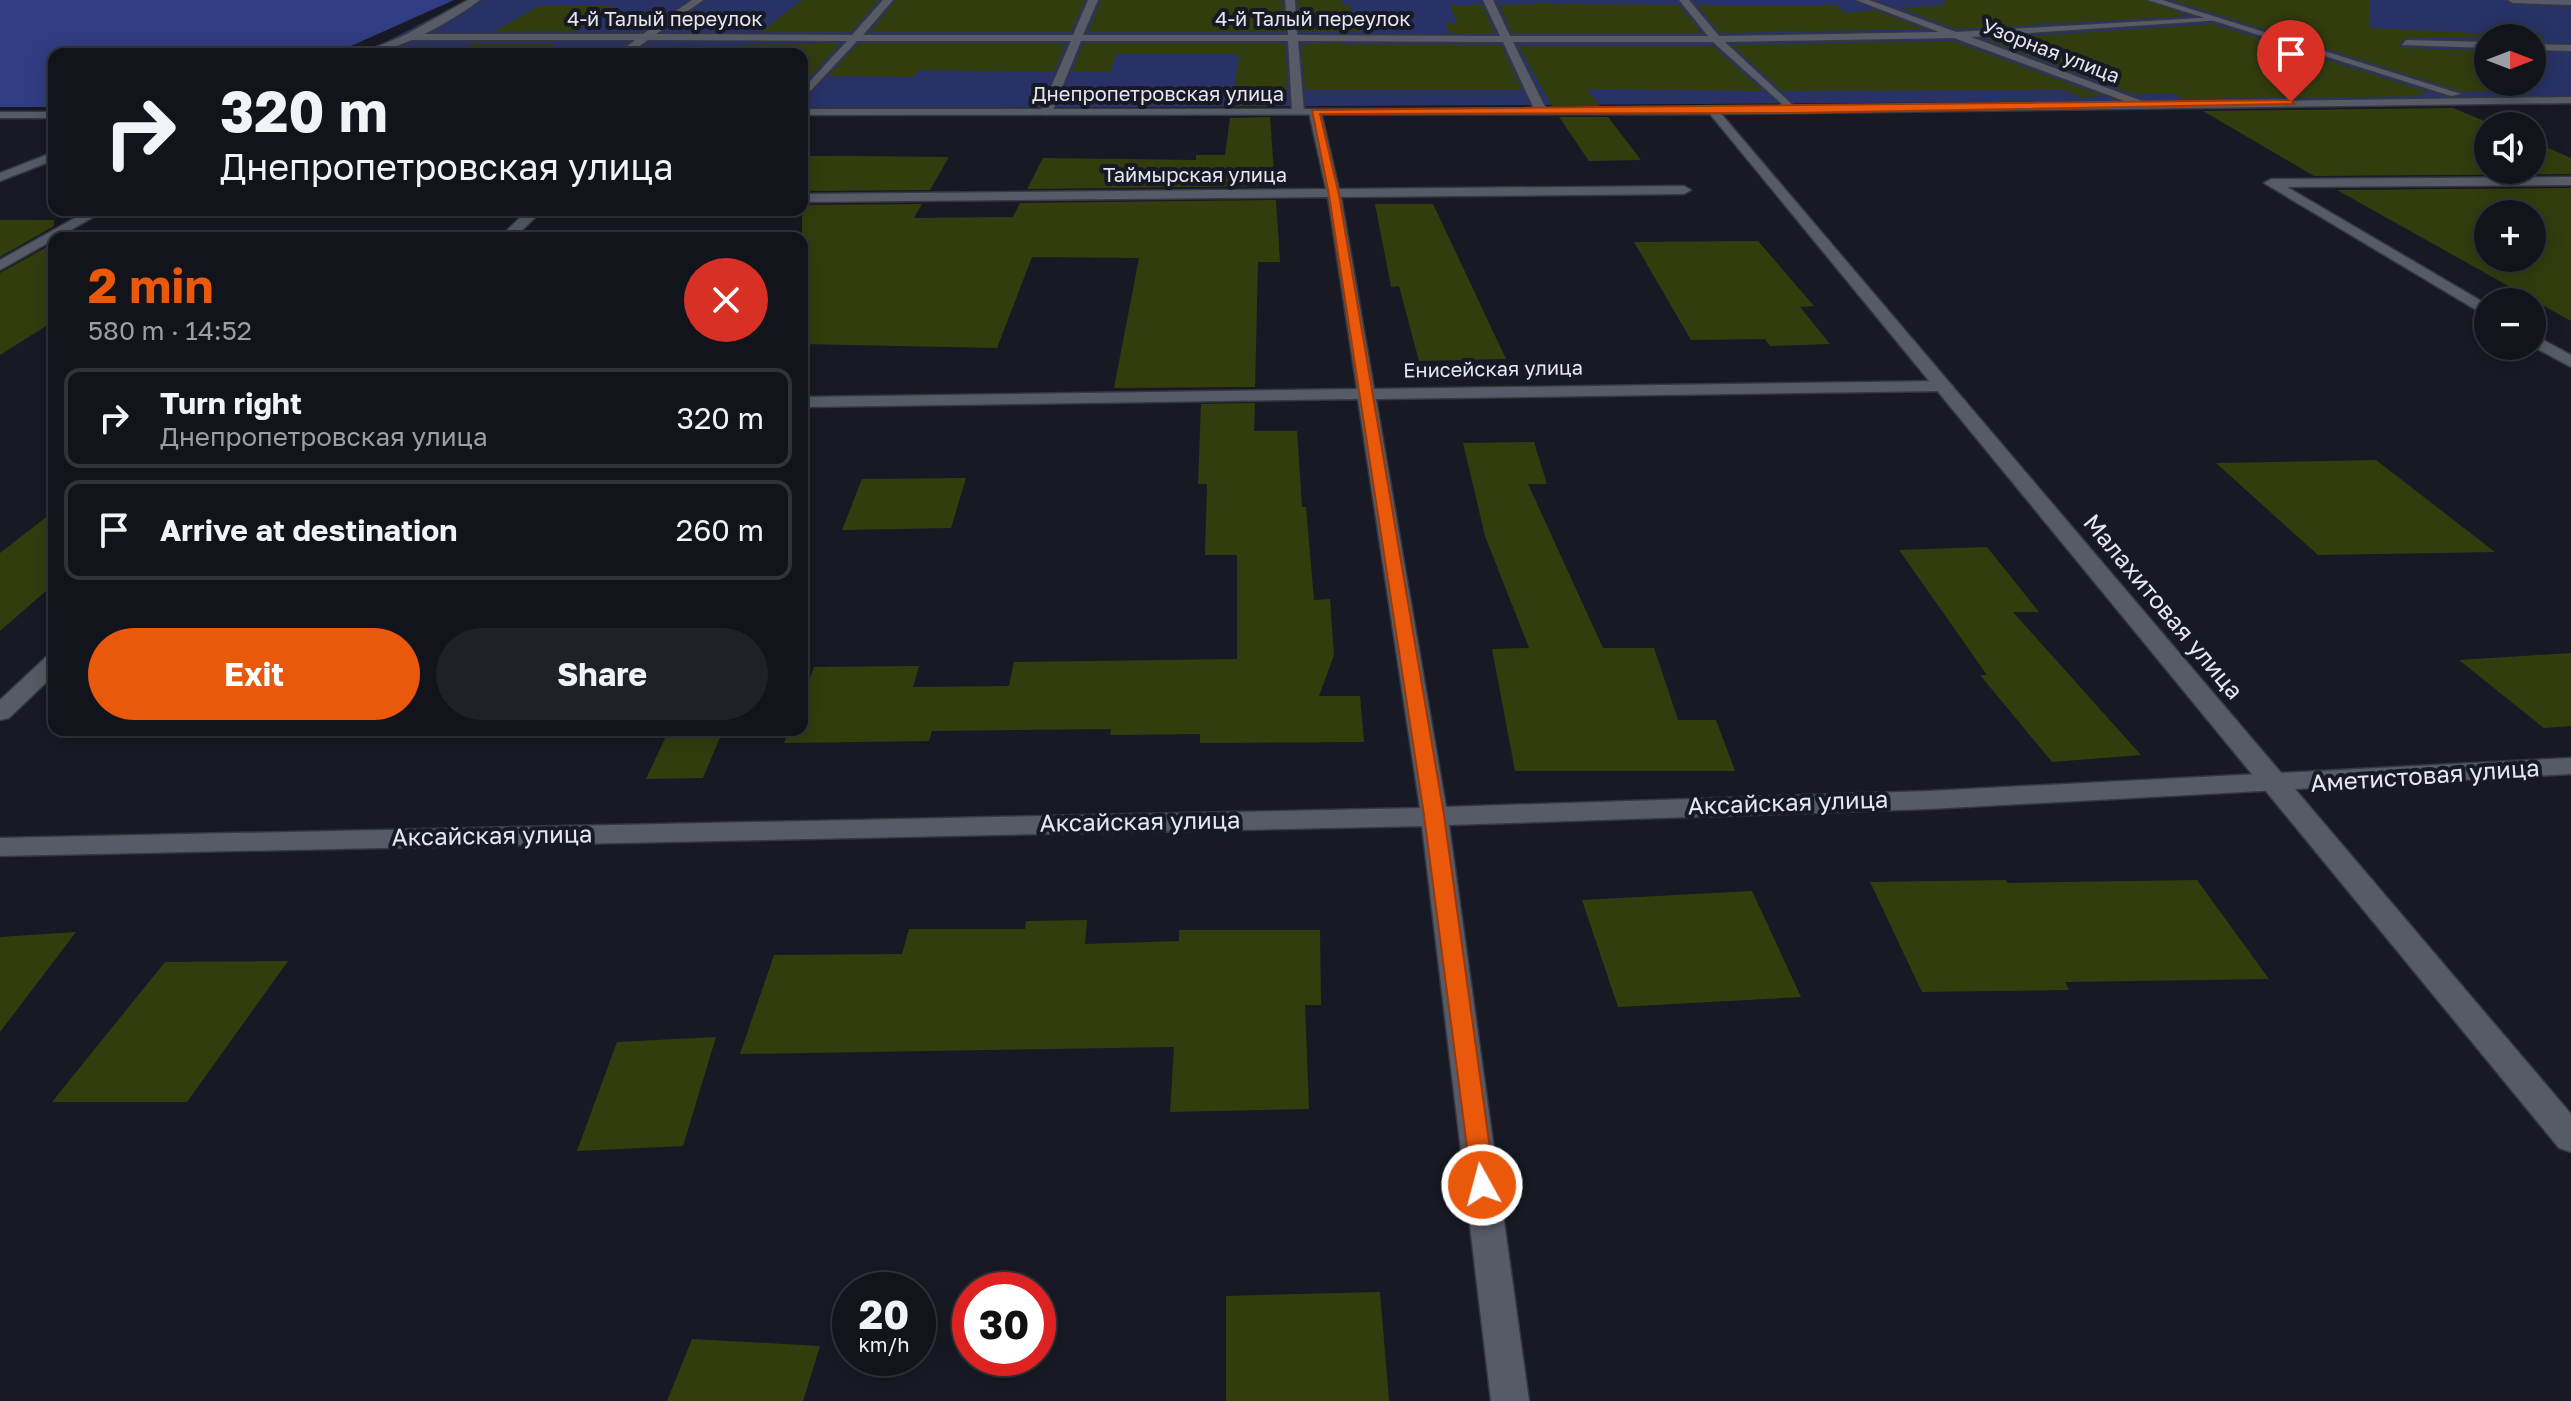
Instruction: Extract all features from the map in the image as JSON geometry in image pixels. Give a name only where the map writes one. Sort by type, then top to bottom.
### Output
[{"type":"street","points":[[381,48],[409,37],[475,0]]},
{"type":"street","points":[[631,48],[698,0]]},
{"type":"street","points":[[808,90],[888,0]]},
{"type":"street","points":[[1046,112],[1093,0]]},
{"type":"street","points":[[1290,0],[1293,37],[1307,111],[1334,195],[1434,815],[1510,1401]]},
{"type":"street","points":[[1488,0],[1541,111]]},
{"type":"street","points":[[1684,0],[1716,39],[1792,110]]},
{"type":"street","name":"Узорная улица","points":[[1861,0],[2138,103]]},
{"type":"street","points":[[2153,0],[2476,101]]},
{"type":"street","points":[[2513,0],[2571,2]]},
{"type":"street","name":"4-й Талый переулок","points":[[409,37],[1716,39],[1960,35],[2217,20]]},
{"type":"street","points":[[2406,43],[2474,45]]},
{"type":"street","points":[[2546,47],[2571,48]]},
{"type":"street","name":"Днепропетровская улица","points":[[808,112],[1713,111],[2138,103],[2571,100]]},
{"type":"street","name":"Малахитовая улица","points":[[1713,111],[2571,1138]]},
{"type":"street","points":[[0,115],[48,115]]},
{"type":"street","points":[[0,177],[48,158]]},
{"type":"street","points":[[2474,304],[2271,183],[2571,181]]},
{"type":"street","name":"Таймырская улица","points":[[808,198],[1684,190]]},
{"type":"street","points":[[60,232],[88,216]]},
{"type":"street","points":[[512,232],[530,216]]},
{"type":"street","points":[[0,266],[48,239]]},
{"type":"street","points":[[2546,347],[2571,362]]},
{"type":"street","name":"Енисейская улица","points":[[808,402],[1944,386]]},
{"type":"street","points":[[0,713],[48,668]]},
{"type":"street","name":"Аметистовая улица","points":[[2280,786],[2571,766]]},
{"type":"street","name":"Аксайская улица","points":[[0,847],[1434,815],[2280,786]]},
{"type":"shaded area","points":[[0,0],[454,0],[346,48],[48,48],[48,107],[0,107]]},
{"type":"shaded area","points":[[466,0],[2571,0],[2571,99],[808,109],[808,48],[374,48]]},
{"type":"building","points":[[802,0],[879,0],[851,32],[761,32]]},
{"type":"building","points":[[896,0],[1085,0],[1071,32],[870,32]]},
{"type":"building","points":[[1101,0],[1282,0],[1285,32],[1088,32]]},
{"type":"building","points":[[1298,0],[1342,0],[1343,5],[1350,5],[1360,32],[1300,32]]},
{"type":"building","points":[[1945,0],[2145,0],[2188,16],[1956,29],[1901,8],[1944,5]]},
{"type":"building","points":[[2172,0],[2369,0],[2370,28],[2474,33],[2474,38],[2404,38],[2399,45],[2402,48],[2474,51],[2474,92],[2463,92]]},
{"type":"building","points":[[1450,5],[1482,5],[1495,33],[1449,33],[1445,23],[1457,23]]},
{"type":"building","points":[[1499,5],[1679,5],[1702,33],[1512,33]]},
{"type":"building","points":[[1697,5],[1836,5],[1846,13],[1875,10],[1924,29],[1720,33]]},
{"type":"building","points":[[539,6],[615,6],[576,31],[495,31]]},
{"type":"building","points":[[2213,24],[2431,93],[2418,93],[2425,96],[2183,99],[2174,94],[2133,94],[1985,39]]},
{"type":"building","points":[[1953,41],[2103,96],[2082,98],[2064,90],[1782,91],[1732,45]]},
{"type":"building","points":[[474,43],[558,43],[550,48],[466,48]]},
{"type":"building","points":[[840,44],[811,76],[808,76],[808,48],[751,48],[754,45],[744,45]]},
{"type":"building","points":[[858,44],[1066,44],[1054,72],[919,70],[913,77],[828,76]]},
{"type":"building","points":[[1083,44],[1285,44],[1288,90],[1268,90],[1269,106],[1232,106],[1239,57],[1233,54],[1116,54],[1110,72],[1072,72]]},
{"type":"building","points":[[1301,44],[1501,45],[1522,90],[1305,90]]},
{"type":"building","points":[[1518,45],[1712,45],[1763,91],[1587,89],[1600,106],[1552,106]]},
{"type":"building","points":[[2453,108],[2474,117],[2474,175],[2314,176],[2203,111]]},
{"type":"building","points":[[1270,117],[1275,186],[1027,189],[1043,158],[1196,160],[1196,155],[1225,155],[1230,118]]},
{"type":"building","points":[[1559,117],[1608,117],[1641,160],[1589,161]]},
{"type":"building","points":[[2546,147],[2571,158],[2571,174],[2546,174]]},
{"type":"building","points":[[808,156],[949,157],[930,190],[808,191]]},
{"type":"building","points":[[2571,188],[2571,321],[2546,307],[2546,288],[2512,288],[2483,272],[2546,272],[2546,200],[2474,200],[2474,267],[2337,190]]},
{"type":"building","points":[[1276,200],[1280,262],[1258,262],[1255,387],[1114,388],[1139,258],[1032,257],[997,348],[808,344],[808,232],[802,232],[802,216],[808,216],[808,205],[922,204],[914,218],[1013,217],[1020,203]]},
{"type":"building","points":[[1375,204],[1433,204],[1506,359],[1419,361],[1399,286],[1391,287]]},
{"type":"building","points":[[0,220],[54,220],[54,226],[0,257]]},
{"type":"building","points":[[1758,241],[1814,306],[1800,307],[1830,344],[1770,346],[1765,339],[1691,340],[1634,242]]},
{"type":"building","points":[[48,246],[48,325],[0,355],[0,273]]},
{"type":"building","points":[[1255,403],[1254,431],[1297,431],[1302,507],[1306,507],[1314,600],[1330,599],[1334,655],[1319,696],[1360,696],[1364,742],[1200,743],[1200,734],[1110,735],[1111,729],[932,731],[929,741],[784,743],[787,736],[808,736],[808,682],[814,667],[919,666],[913,687],[1009,686],[1014,662],[1237,659],[1237,555],[1205,555],[1207,484],[1198,484],[1201,404]]},
{"type":"building","points":[[1534,442],[1547,484],[1528,484],[1603,648],[1654,648],[1678,720],[1716,720],[1735,771],[1515,771],[1492,649],[1529,648],[1485,536],[1463,443]]},
{"type":"building","points":[[2376,460],[2495,552],[2318,555],[2216,463]]},
{"type":"building","points":[[966,478],[951,528],[842,530],[862,479]]},
{"type":"building","points":[[48,516],[48,589],[0,631],[0,553]]},
{"type":"building","points":[[1987,547],[2039,612],[2013,612],[2141,755],[2052,762],[1980,675],[1987,675],[1899,550]]},
{"type":"building","points":[[2571,653],[2571,726],[2544,728],[2459,660]]},
{"type":"building","points":[[666,736],[720,736],[703,778],[646,779]]},
{"type":"building","points":[[2006,880],[2008,883],[2197,880],[2269,979],[2065,982],[2069,990],[1922,992],[1870,882]]},
{"type":"building","points":[[1752,891],[1801,997],[1618,1007],[1582,900]]},
{"type":"building","points":[[1087,920],[1085,944],[1179,941],[1179,930],[1320,930],[1321,1005],[1305,1005],[1309,1109],[1170,1112],[1174,1047],[740,1054],[774,955],[902,954],[909,929],[1025,929],[1026,921]]},
{"type":"building","points":[[76,932],[0,1032],[0,937]]},
{"type":"building","points":[[288,961],[187,1102],[52,1102],[165,962]]},
{"type":"building","points":[[716,1037],[683,1146],[577,1151],[617,1042]]},
{"type":"building","points":[[1380,1292],[1389,1401],[1226,1401],[1226,1296]]},
{"type":"building","points":[[692,1339],[820,1346],[803,1401],[667,1401]]},
{"type":"route","points":[[1482,1185],[1434,815],[1334,195],[1315,112],[1792,110],[2291,102]]}]
